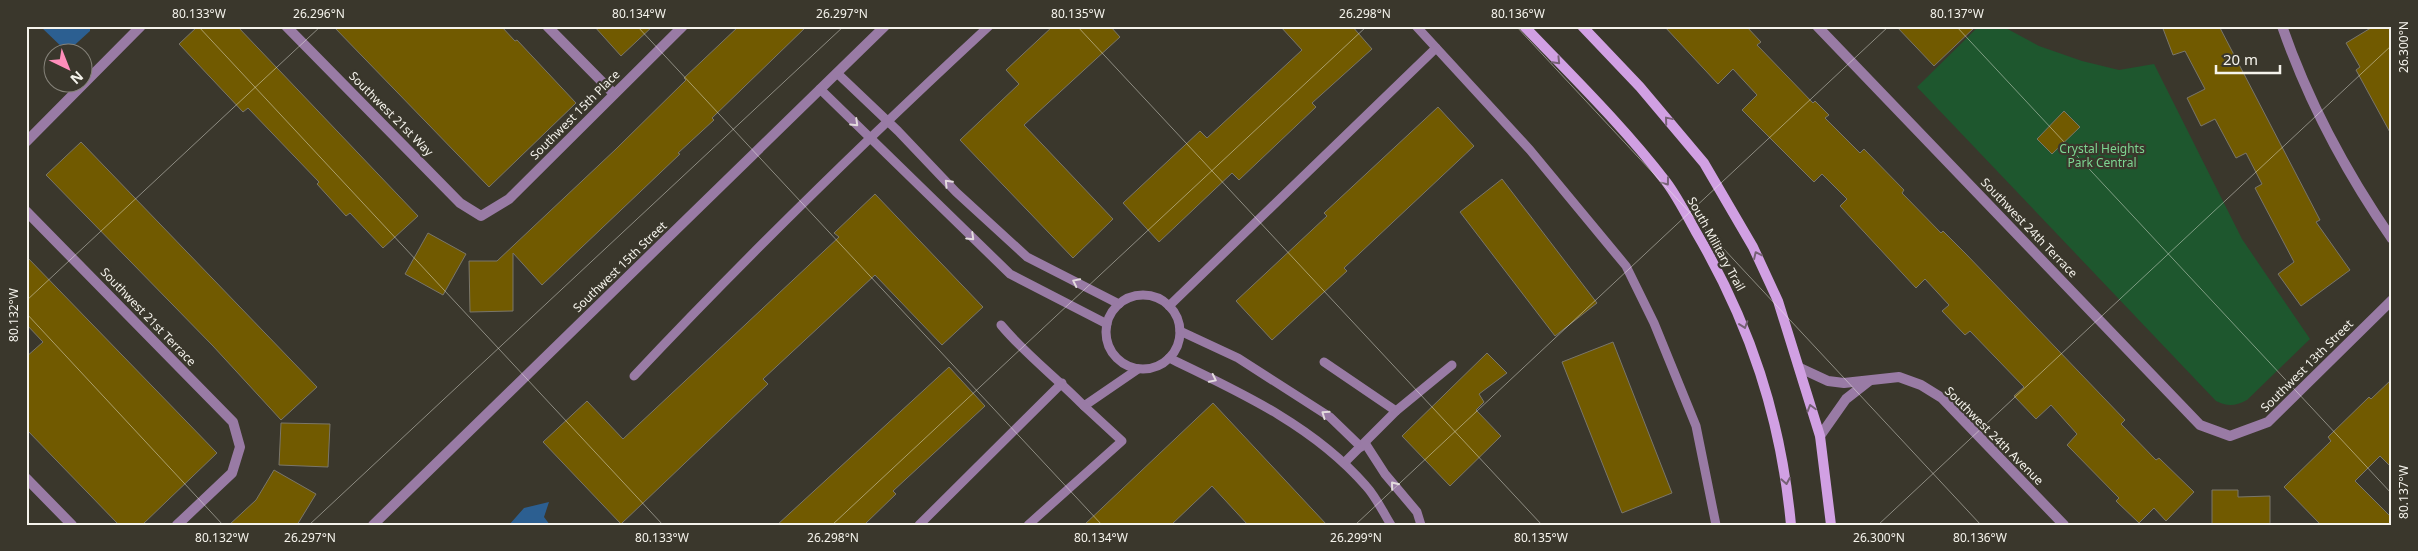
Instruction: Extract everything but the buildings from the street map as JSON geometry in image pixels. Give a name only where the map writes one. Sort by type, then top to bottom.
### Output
[{"type":"street","points":[[26,142],[141,26]]},
{"type":"street","name":"Southwest 21st Way","points":[[286,26],[460,203],[481,216]]},
{"type":"street","points":[[547,26],[614,94]]},
{"type":"street","name":"Southwest 15th Place","points":[[481,216],[509,199],[684,26]]},
{"type":"street","name":"Southwest 15th Street","points":[[373,525],[885,26]]},
{"type":"street","name":"South Military Trail","points":[[1524,26],[1609,115],[1668,184],[1716,266],[1741,317],[1772,410],[1787,484],[1791,525]]},
{"type":"street","points":[[1582,26],[1640,88],[1704,163],[1753,247],[1774,292],[1800,368],[1820,436],[1832,525]]},
{"type":"street","name":"Southwest 24th Terrace","points":[[1817,26],[2200,425],[2230,436]]},
{"type":"street","points":[[2282,26],[2290,51],[2364,200],[2392,239]]},
{"type":"street","name":"Southwest 21st Terrace","points":[[26,211],[233,422],[240,447],[232,473],[177,525]]},
{"type":"street","name":"Southwest 13th Street","points":[[2230,436],[2268,422],[2392,300]]},
{"type":"street","name":"Southwest 24th Avenue","points":[[1800,368],[1828,381],[1844,383],[1900,377],[1921,385],[1942,398],[2064,525]]},
{"type":"street","points":[[1820,436],[1846,399],[1870,380]]},
{"type":"street","points":[[26,478],[72,525]]},
{"type":"lane","points":[[634,376],[712,294],[887,121],[989,26]]},
{"type":"lane","points":[[1416,26],[1530,150],[1626,266],[1654,323],[1696,426],[1716,525]]},
{"type":"lane","points":[[1169,306],[1436,48]]},
{"type":"lane","points":[[837,73],[956,192],[1027,258],[1119,304]]},
{"type":"lane","points":[[820,89],[1010,274],[1107,324]]},
{"type":"lane","points":[[1150,296],[1169,306],[1175,313],[1180,331],[1176,348],[1169,358],[1162,364],[1150,369],[1138,370],[1126,366],[1116,358],[1109,348],[1106,336],[1107,324],[1119,304],[1133,297],[1150,296]]},
{"type":"lane","points":[[1001,325],[1016,344],[1062,384],[1122,441],[1028,525]]},
{"type":"lane","points":[[1180,331],[1238,358],[1330,417],[1363,445],[1417,512],[1421,525]]},
{"type":"lane","points":[[1169,358],[1252,398],[1322,444],[1368,488],[1391,525]]},
{"type":"lane","points":[[1324,362],[1396,411]]},
{"type":"lane","points":[[1344,463],[1396,411],[1452,365]]},
{"type":"lane","points":[[1084,406],[1138,370]]},
{"type":"lane","points":[[919,525],[1062,384]]},
{"type":"green space","name":"Crystal Heights Park Central","points":[[1979,26],[2002,26],[2039,46],[2082,61],[2119,70],[2154,64],[2242,239],[2310,339],[2247,400],[2232,405],[2216,401],[1917,87]]},
{"type":"water","points":[[40,26],[90,26],[90,31],[78,42],[57,42]]},
{"type":"water","points":[[549,502],[544,517],[550,525],[509,525],[524,508]]}]
